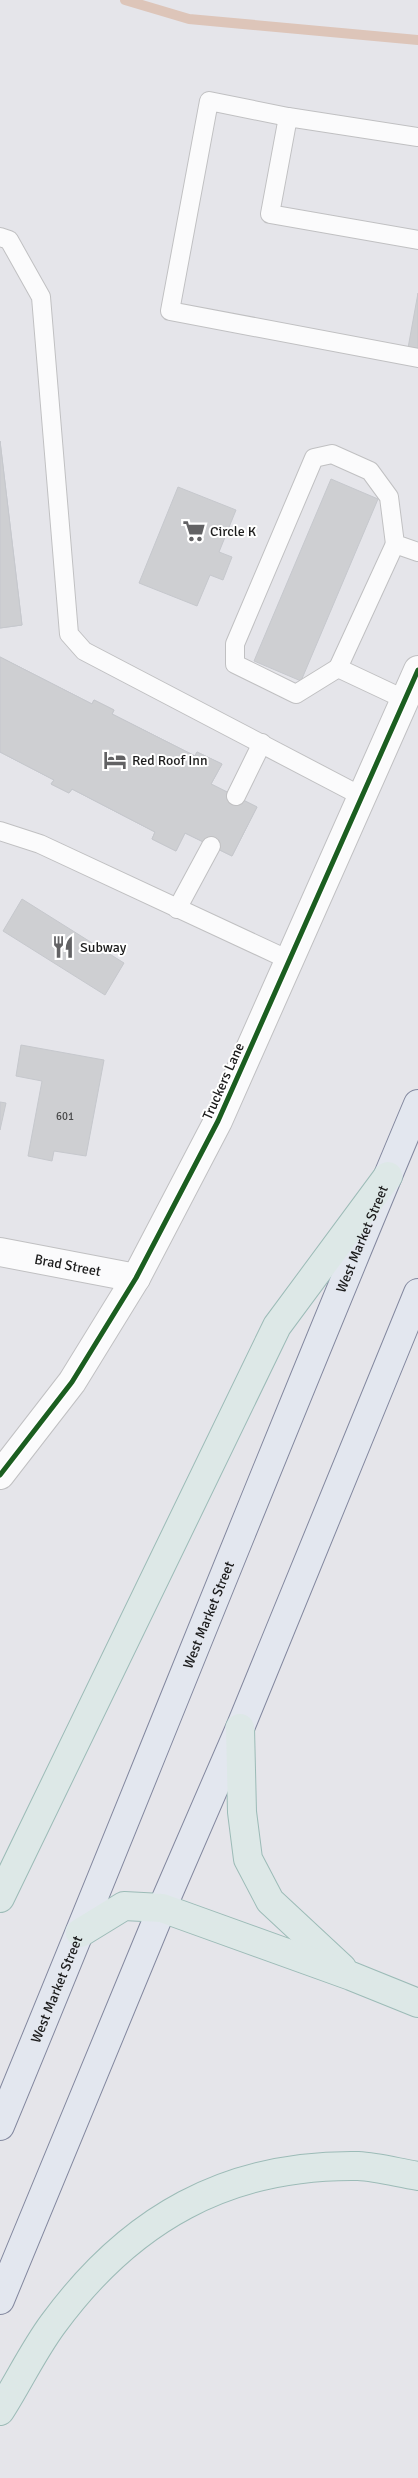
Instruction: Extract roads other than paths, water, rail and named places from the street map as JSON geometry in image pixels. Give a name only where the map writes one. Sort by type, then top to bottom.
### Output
[{"type":"highway","points":[[0,1898],[277,1326],[388,1176]]},
{"type":"highway","points":[[240,1728],[242,1812],[248,1859],[270,1901],[350,1976]]},
{"type":"highway","points":[[80,1933],[124,1906],[162,1908],[350,1976],[418,2003]]},
{"type":"highway","points":[[0,2411],[53,2324],[106,2262],[149,2226],[188,2202],[226,2186],[289,2169],[360,2166],[418,2176]]},
{"type":"main road","name":"West Market Street","points":[[0,2126],[418,1104]]},
{"type":"main road","points":[[0,2300],[162,1908],[240,1728],[418,1293]]},
{"type":"street","name":"Truckers Lane","points":[[0,1475],[72,1382],[136,1278],[218,1121],[418,670]]},
{"type":"street","name":"Brad Street","points":[[0,1252],[136,1278]]},
{"type":"lane","points":[[418,137],[288,117],[209,101],[170,311],[418,358]]},
{"type":"lane","points":[[288,117],[270,214],[418,240]]},
{"type":"lane","points":[[0,237],[9,240],[41,297],[70,634],[84,650],[363,797]]},
{"type":"lane","points":[[332,454],[370,471],[389,497],[395,544],[338,668],[296,694],[235,664],[235,644],[314,458],[332,454]]},
{"type":"lane","points":[[395,544],[418,552]]},
{"type":"lane","points":[[338,668],[406,700]]},
{"type":"lane","points":[[236,796],[262,744]]},
{"type":"lane","points":[[0,831],[40,844],[289,960]]},
{"type":"lane","points":[[177,909],[210,846]]},
{"type":"waterway","points":[[125,0],[189,19],[418,40]]},
{"type":"place","name":"Circle K","points":[[194,531]]},
{"type":"place","name":"Red Roof Inn","points":[[115,760]]},
{"type":"place","name":"Subway","points":[[63,947]]}]
